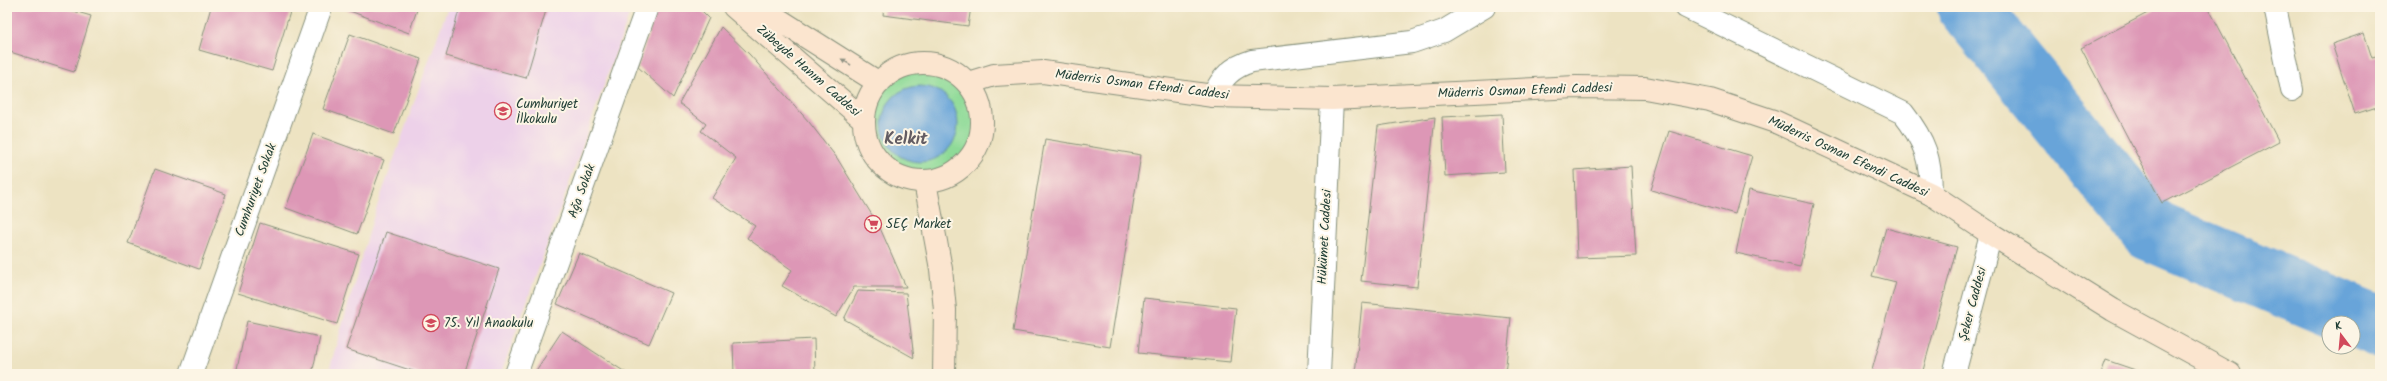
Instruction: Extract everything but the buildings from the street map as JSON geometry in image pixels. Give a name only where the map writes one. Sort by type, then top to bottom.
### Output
[{"type":"main road","name":"Zübeyde Hanım Caddesi","points":[[734,7],[863,119]]},
{"type":"main road","name":"Zübeyde Hanım Caddesi","points":[[759,7],[879,83]]},
{"type":"main road","name":"Zübeyde Hanım Caddesi","points":[[934,63],[953,70],[968,83],[978,99],[983,118],[981,137],[973,155],[960,169],[943,178],[925,182],[900,176],[888,170],[875,157],[866,140],[863,119],[868,100],[879,83],[901,68],[914,64],[934,63]]},
{"type":"main road","name":"Müderris Osman Efendi Caddesi","points":[[968,83],[994,75],[1043,72],[1213,96],[1332,99],[1576,87],[1645,88],[1710,100],[1776,122],[1931,194],[1991,234],[2113,310],[2230,374]]},
{"type":"main road","points":[[925,182],[941,269],[945,310],[947,373]]},
{"type":"street","name":"Cumhuriyet Sokak","points":[[191,374],[321,7]]},
{"type":"street","name":"Ağa Sokak","points":[[516,374],[647,7]]},
{"type":"street","points":[[1213,96],[1227,73],[1239,65],[1252,60],[1412,42],[1444,31],[1484,7]]},
{"type":"street","points":[[1686,7],[1903,113],[1918,131],[1927,151],[1931,173],[1931,194]]},
{"type":"street","points":[[2275,7],[2292,90]]},
{"type":"street","name":"Hükümet Caddesi","points":[[1319,374],[1332,99]]},
{"type":"street","name":"Şeker Caddesi","points":[[1954,374],[1991,234]]},
{"type":"shaded area","name":"Cumhuriyet İlkokulu","points":[[448,7],[632,7],[501,374],[328,374],[374,215]]},
{"type":"green space","points":[[923,63],[946,67],[965,80],[978,99],[982,122],[978,145],[965,164],[946,177],[923,181],[900,177],[881,164],[868,145],[864,122],[868,99],[881,80],[900,67]]},
{"type":"water","points":[[912,86],[928,86],[941,92],[952,103],[958,116],[956,139],[941,156],[928,162],[912,162],[899,156],[884,139],[882,132],[882,116],[888,103],[905,88]]},
{"type":"waterway","points":[[1968,7],[2150,230],[2380,327]]},
{"type":"place","name":"Cumhuriyet İlkokulu","points":[[503,111]]},
{"type":"place","name":"SEÇ Market","points":[[873,224]]},
{"type":"place","name":"75. Yıl Anaokulu","points":[[431,323]]},
{"type":"district","name":"Kelkit","points":[[906,139]]}]
